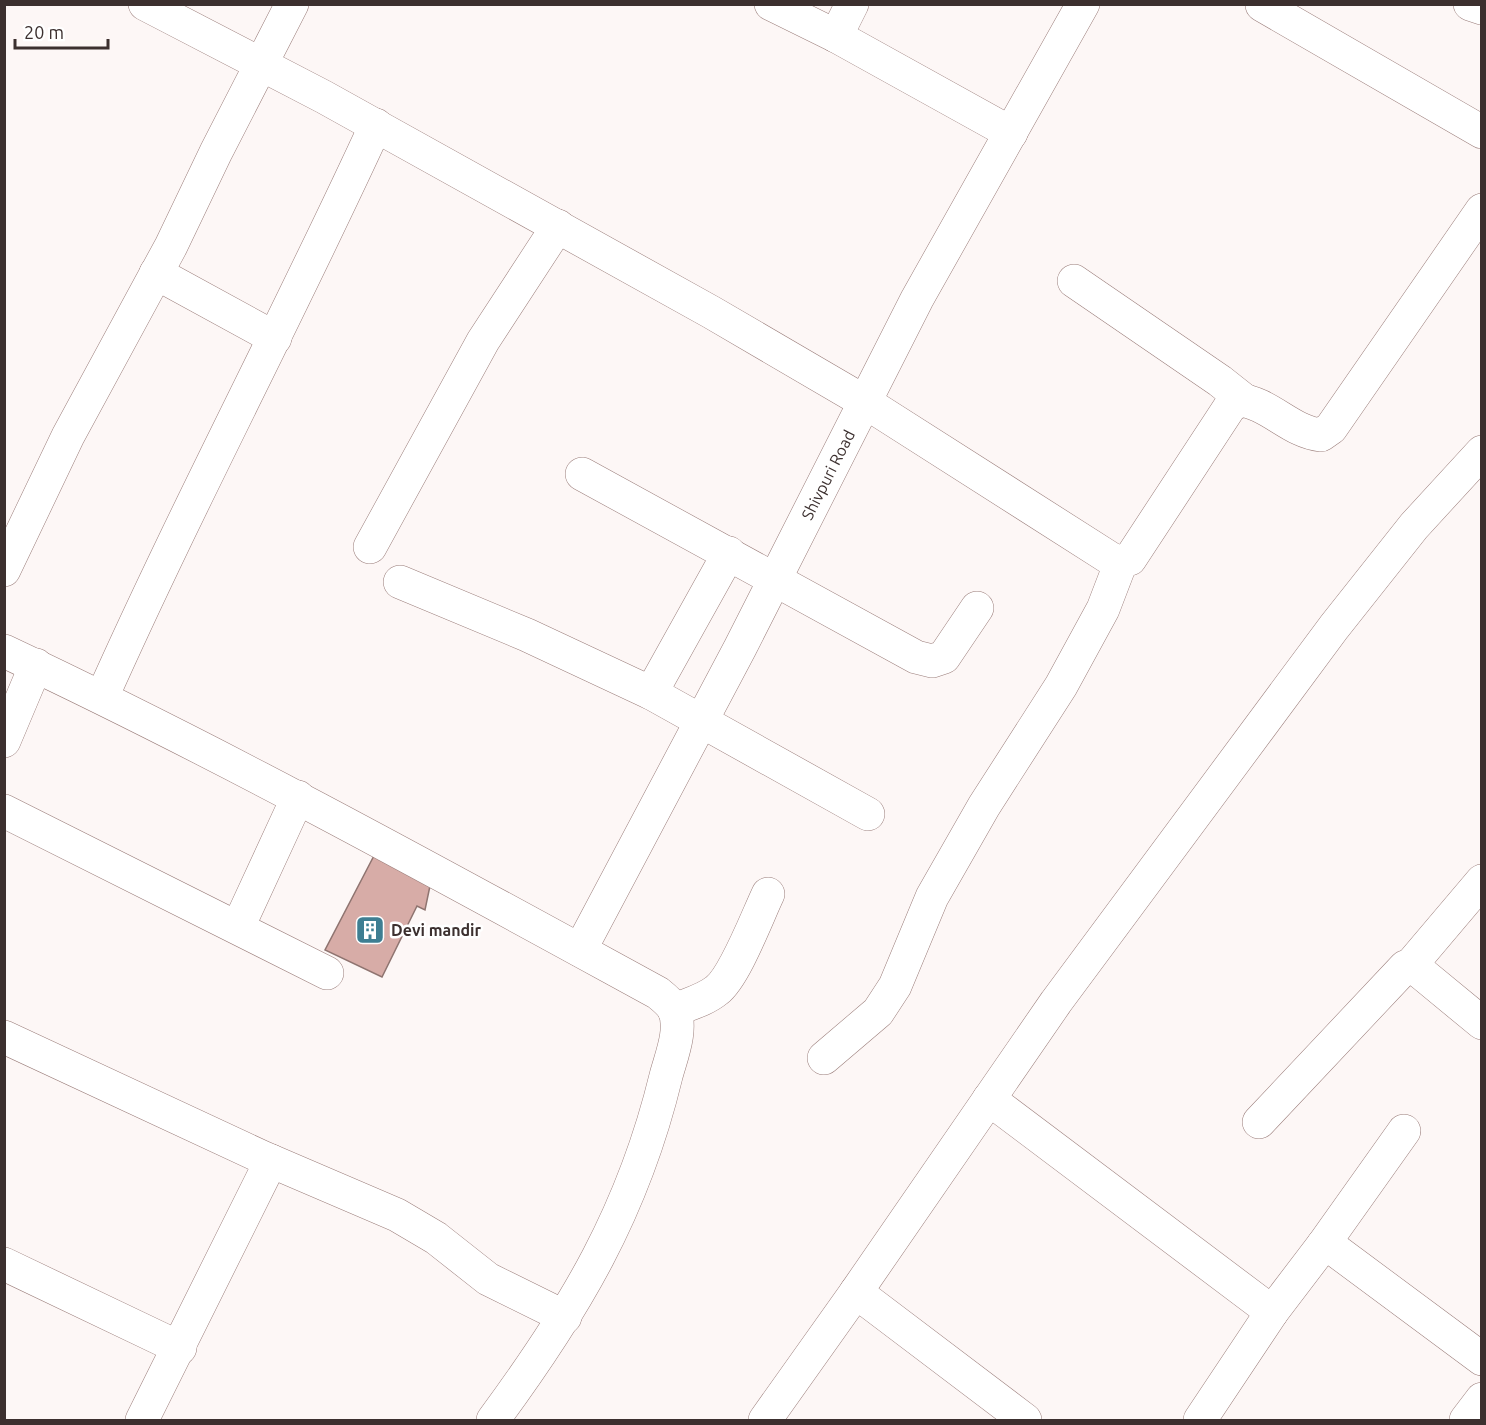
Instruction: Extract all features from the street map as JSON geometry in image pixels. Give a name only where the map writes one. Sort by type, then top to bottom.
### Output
[{"type":"street","points":[[145,4],[376,125],[558,226],[865,402],[1111,559],[1121,562],[1130,559],[1229,408],[1238,400],[1251,400],[1309,434],[1321,435],[1330,428],[1482,210]]},
{"type":"street","points":[[4,570],[68,436],[156,273],[292,4]]},
{"type":"street","points":[[771,4],[836,36],[1011,132]]},
{"type":"street","points":[[836,36],[852,4]]},
{"type":"street","name":"Shivpuri Road","points":[[580,950],[917,299],[1083,4]]},
{"type":"street","points":[[1470,4],[1482,8]]},
{"type":"street","points":[[1262,5],[1482,132]]},
{"type":"street","points":[[102,697],[161,563],[274,339],[376,125]]},
{"type":"street","points":[[370,547],[483,340],[558,226]]},
{"type":"street","points":[[156,273],[274,339]]},
{"type":"street","points":[[1074,280],[1244,400]]},
{"type":"street","points":[[765,1420],[1056,1002],[1334,627],[1414,526],[1482,452]]},
{"type":"street","points":[[582,474],[775,577],[916,657],[932,661],[944,657],[977,608]]},
{"type":"street","points":[[651,693],[729,553]]},
{"type":"street","points":[[824,1059],[879,1012],[895,987],[932,897],[979,815],[1066,677],[1103,609],[1121,562]]},
{"type":"street","points":[[400,582],[527,635],[651,693],[868,814]]},
{"type":"street","points":[[4,651],[102,697],[298,797],[658,993],[674,1010],[677,1035],[657,1113],[630,1191],[604,1250],[565,1317],[494,1420]]},
{"type":"street","points":[[4,741],[36,666]]},
{"type":"street","points":[[238,927],[298,797]]},
{"type":"street","points":[[4,811],[327,973]]},
{"type":"street","points":[[1259,1122],[1402,970],[1410,966],[1482,881]]},
{"type":"street","points":[[674,1010],[719,989],[731,972],[768,894]]},
{"type":"street","points":[[1410,966],[1482,1023]]},
{"type":"street","points":[[4,1037],[271,1161],[396,1215],[436,1238],[488,1279],[565,1317]]},
{"type":"street","points":[[989,1099],[1272,1312]]},
{"type":"street","points":[[1200,1420],[1272,1312],[1404,1131]]},
{"type":"street","points":[[142,1420],[180,1348],[271,1161]]},
{"type":"street","points":[[1323,1245],[1331,1247],[1482,1359]]},
{"type":"street","points":[[4,1264],[180,1348]]},
{"type":"street","points":[[856,1292],[1025,1420]]},
{"type":"street","points":[[1466,1420],[1482,1399]]},
{"type":"building","name":"Devi mandir","points":[[378,848],[431,881],[425,910],[417,906],[382,977],[325,950]]},
{"type":"place","name":"Devi mandir","points":[[370,930]]}]
